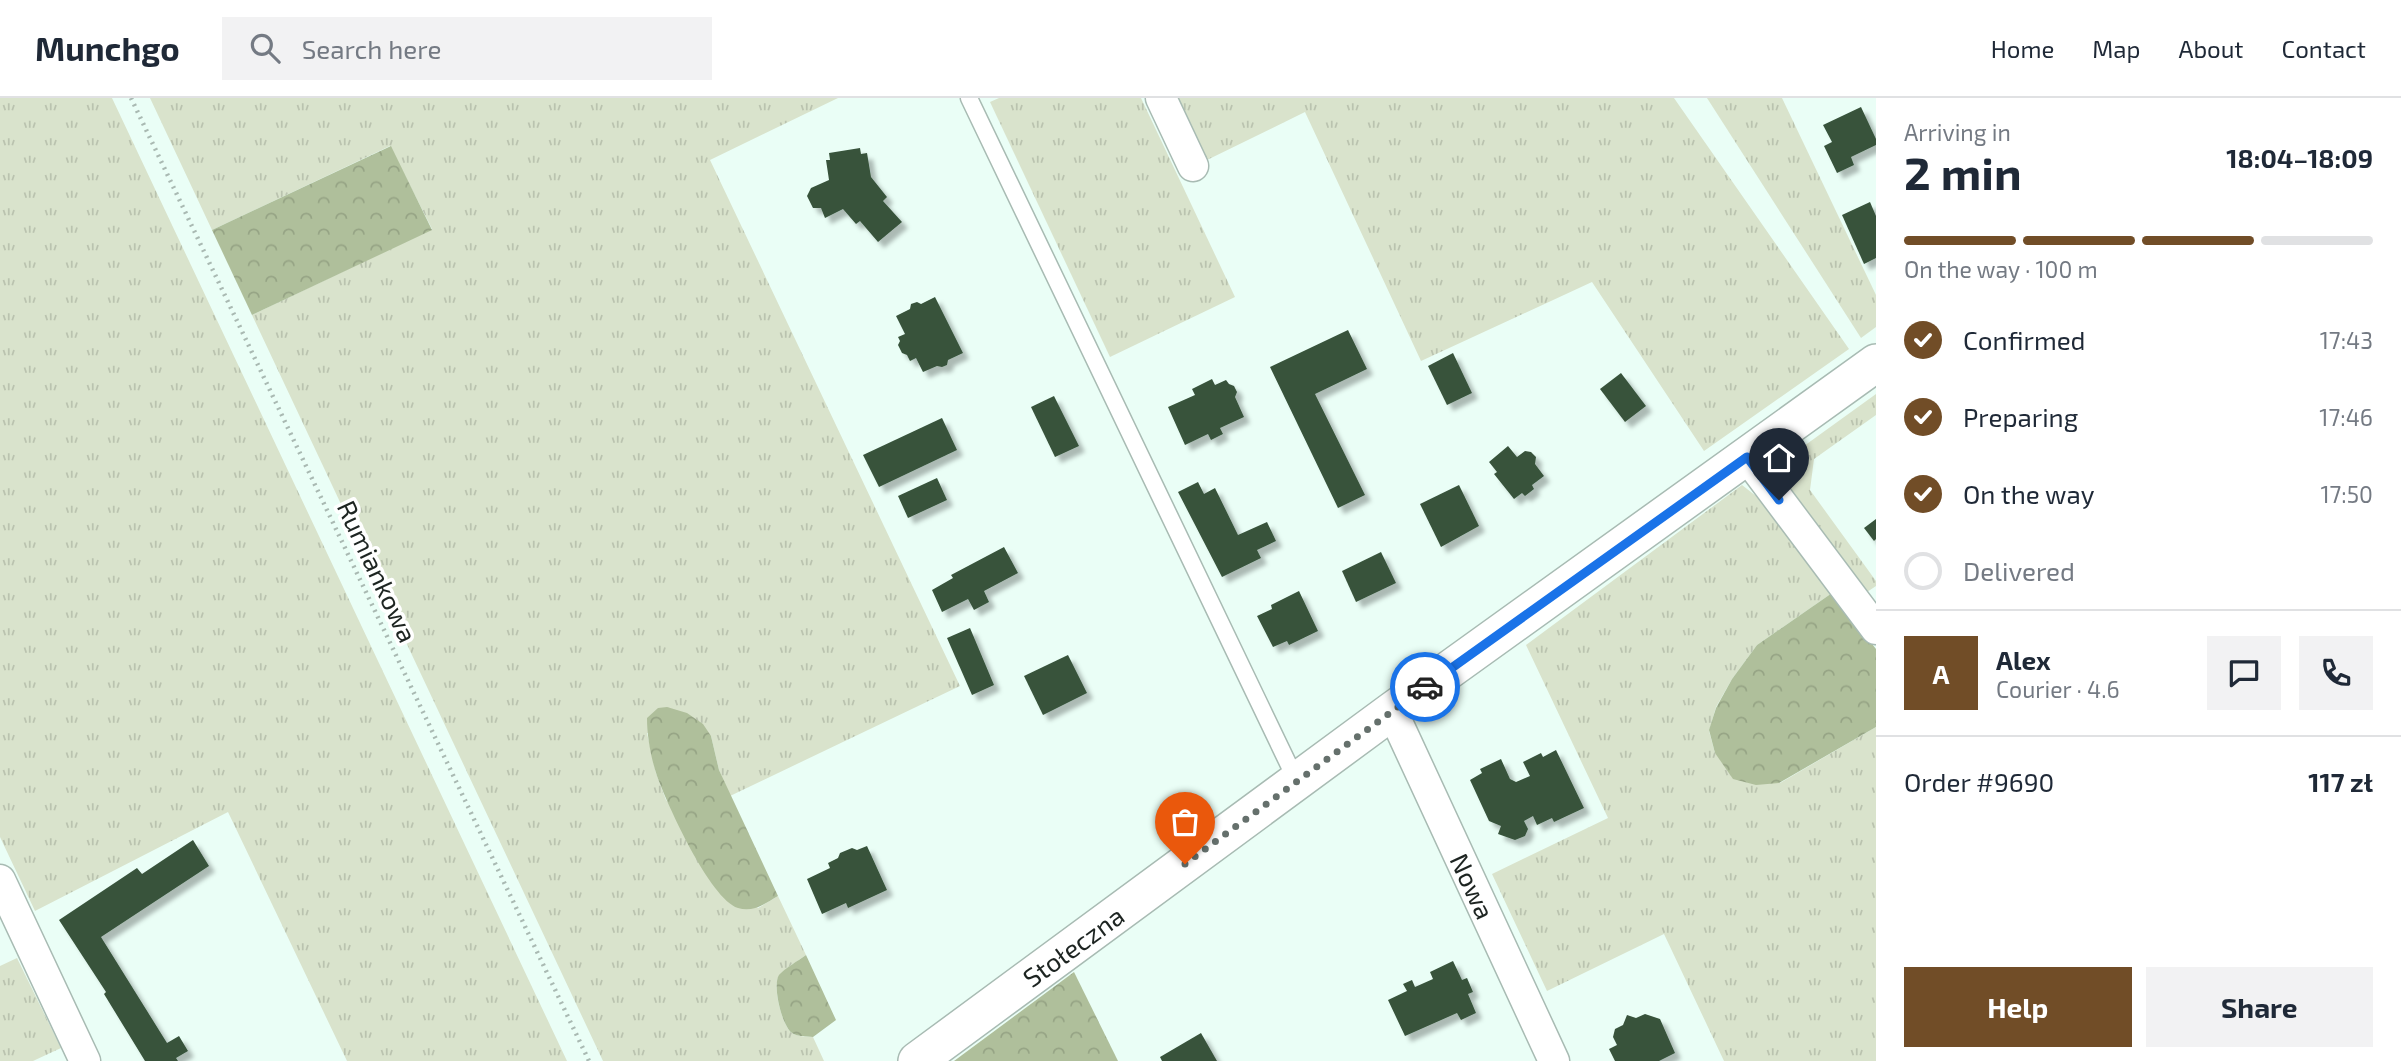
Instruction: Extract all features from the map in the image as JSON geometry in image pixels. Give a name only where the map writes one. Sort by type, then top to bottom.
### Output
[{"type":"street","points":[[1161,98],[1193,166]]},
{"type":"street","name":"Stołeczna","points":[[917,1061],[1392,710],[1876,363]]},
{"type":"street","points":[[1747,457],[1876,629]]},
{"type":"street","name":"Nowa","points":[[1392,710],[1554,1061]]},
{"type":"street","points":[[0,880],[86,1061]]},
{"type":"lane","points":[[969,98],[1297,782]]},
{"type":"path","name":"Rumiankowa","points":[[131,98],[589,1061]]},
{"type":"green space","points":[[0,98],[112,98],[567,1061],[347,1061],[228,812],[35,911],[0,837]]},
{"type":"green space","points":[[150,98],[838,98],[710,160],[960,686],[730,796],[719,770],[711,736],[647,733],[656,773],[666,800],[758,908],[778,896],[806,955],[779,976],[779,1005],[788,1029],[797,1035],[813,1037],[824,1061],[603,1061],[252,315],[432,229],[390,146],[212,230]]},
{"type":"green space","points":[[999,98],[1141,98],[1235,297],[1110,357],[990,102]]},
{"type":"green space","points":[[1178,98],[1674,98],[1849,349],[1704,451],[1592,282],[1421,361],[1305,112],[1207,160]]},
{"type":"green space","points":[[1707,98],[1782,98],[1876,295],[1876,327],[1861,338]]},
{"type":"green space","points":[[391,146],[432,230],[252,315],[212,230]]},
{"type":"green space","points":[[1876,394],[1876,415],[1814,459],[1810,490],[1876,581],[1876,586],[1867,592],[1775,467]]},
{"type":"green space","points":[[1742,485],[1756,496],[1832,593],[1757,645],[1716,707],[1709,731],[1715,753],[1780,783],[1876,727],[1876,1061],[1724,1061],[1664,934],[1547,991],[1492,874],[1608,818],[1526,645]]},
{"type":"green space","points":[[1832,593],[1876,649],[1876,727],[1779,783],[1756,785],[1733,779],[1715,753],[1709,730],[1716,708],[1732,679],[1757,645]]},
{"type":"green space","points":[[667,707],[687,713],[703,724],[711,736],[719,770],[778,896],[764,904],[744,909],[727,901],[703,870],[680,828],[657,776],[648,733],[647,718],[658,708]]},
{"type":"green space","points":[[806,955],[836,1020],[813,1037],[797,1035],[788,1029],[777,996],[779,975]]},
{"type":"green space","points":[[17,958],[61,1048],[33,1061],[0,1061],[0,966]]},
{"type":"green space","points":[[1074,972],[1118,1061],[954,1061]]},
{"type":"building","points":[[1861,107],[1876,139],[1876,145],[1851,157],[1854,165],[1837,173],[1824,146],[1832,142],[1823,125]]},
{"type":"building","points":[[860,148],[861,154],[867,153],[871,177],[887,197],[883,201],[902,222],[878,242],[860,221],[856,224],[843,209],[825,218],[821,208],[813,208],[807,196],[811,188],[829,180],[826,160],[830,160],[829,153]]},
{"type":"building","points":[[1870,202],[1876,216],[1876,258],[1864,264],[1842,215]]},
{"type":"building","points":[[935,297],[963,353],[948,360],[947,365],[923,372],[916,358],[910,361],[898,345],[898,337],[905,334],[896,316],[910,309],[911,304],[921,304]]},
{"type":"building","points":[[1348,330],[1367,369],[1315,394],[1365,495],[1338,508],[1270,367]]},
{"type":"building","points":[[1453,353],[1472,393],[1447,405],[1428,366]]},
{"type":"building","points":[[1621,373],[1646,406],[1625,422],[1600,389]]},
{"type":"building","points":[[1212,379],[1215,385],[1226,380],[1234,386],[1237,392],[1235,397],[1244,417],[1220,428],[1223,434],[1211,440],[1208,434],[1185,445],[1168,407],[1195,395],[1192,389]]},
{"type":"building","points":[[1054,396],[1079,446],[1055,457],[1031,407]]},
{"type":"building","points":[[942,418],[957,450],[879,487],[863,455]]},
{"type":"building","points":[[1508,446],[1517,457],[1525,451],[1531,452],[1536,457],[1535,464],[1544,476],[1532,485],[1534,489],[1525,496],[1522,493],[1514,499],[1494,474],[1497,472],[1489,462]]},
{"type":"building","points":[[937,478],[947,500],[908,518],[898,496]]},
{"type":"building","points":[[1198,482],[1204,494],[1215,488],[1238,535],[1267,522],[1276,541],[1257,550],[1261,558],[1222,577],[1178,492]]},
{"type":"building","points":[[1459,485],[1479,526],[1441,547],[1420,504]]},
{"type":"building","points":[[1876,519],[1876,539],[1874,541],[1864,528]]},
{"type":"building","points":[[1004,547],[1018,573],[984,591],[989,602],[974,610],[968,599],[942,612],[932,590],[953,578],[951,575]]},
{"type":"building","points":[[1381,552],[1396,583],[1356,602],[1342,571]]},
{"type":"building","points":[[1299,591],[1318,631],[1289,645],[1287,641],[1273,647],[1257,616],[1272,609],[1271,605]]},
{"type":"building","points":[[970,628],[994,685],[972,695],[947,638]]},
{"type":"building","points":[[1068,655],[1087,693],[1043,715],[1024,676]]},
{"type":"building","points":[[1556,750],[1584,808],[1554,822],[1552,818],[1537,825],[1533,816],[1524,821],[1528,829],[1525,836],[1515,840],[1498,834],[1501,826],[1489,821],[1470,780],[1482,773],[1480,769],[1501,759],[1510,779],[1516,782],[1530,776],[1523,762],[1541,753],[1543,757]]},
{"type":"building","points":[[193,840],[209,866],[101,937],[167,1043],[179,1036],[188,1051],[176,1058],[178,1061],[145,1061],[104,994],[106,992],[59,920],[137,868],[142,874]]},
{"type":"building","points":[[867,846],[887,890],[848,908],[846,903],[822,914],[807,879],[830,868],[828,863],[838,858],[840,853]]},
{"type":"building","points":[[1453,961],[1462,980],[1467,978],[1473,992],[1468,994],[1476,1013],[1461,1020],[1457,1013],[1405,1036],[1388,1000],[1407,991],[1403,984],[1412,980],[1415,987],[1433,979],[1430,972]]},
{"type":"building","points":[[1645,1014],[1660,1019],[1675,1053],[1659,1061],[1615,1061],[1609,1049],[1617,1045],[1613,1037],[1615,1029],[1623,1025],[1627,1015],[1636,1018]]},
{"type":"building","points":[[1201,1033],[1217,1061],[1162,1061],[1160,1057]]},
{"type":"way so far","points":[[1185,864],[1425,687]]},
{"type":"route","points":[[1425,687],[1747,457],[1779,500]]}]
